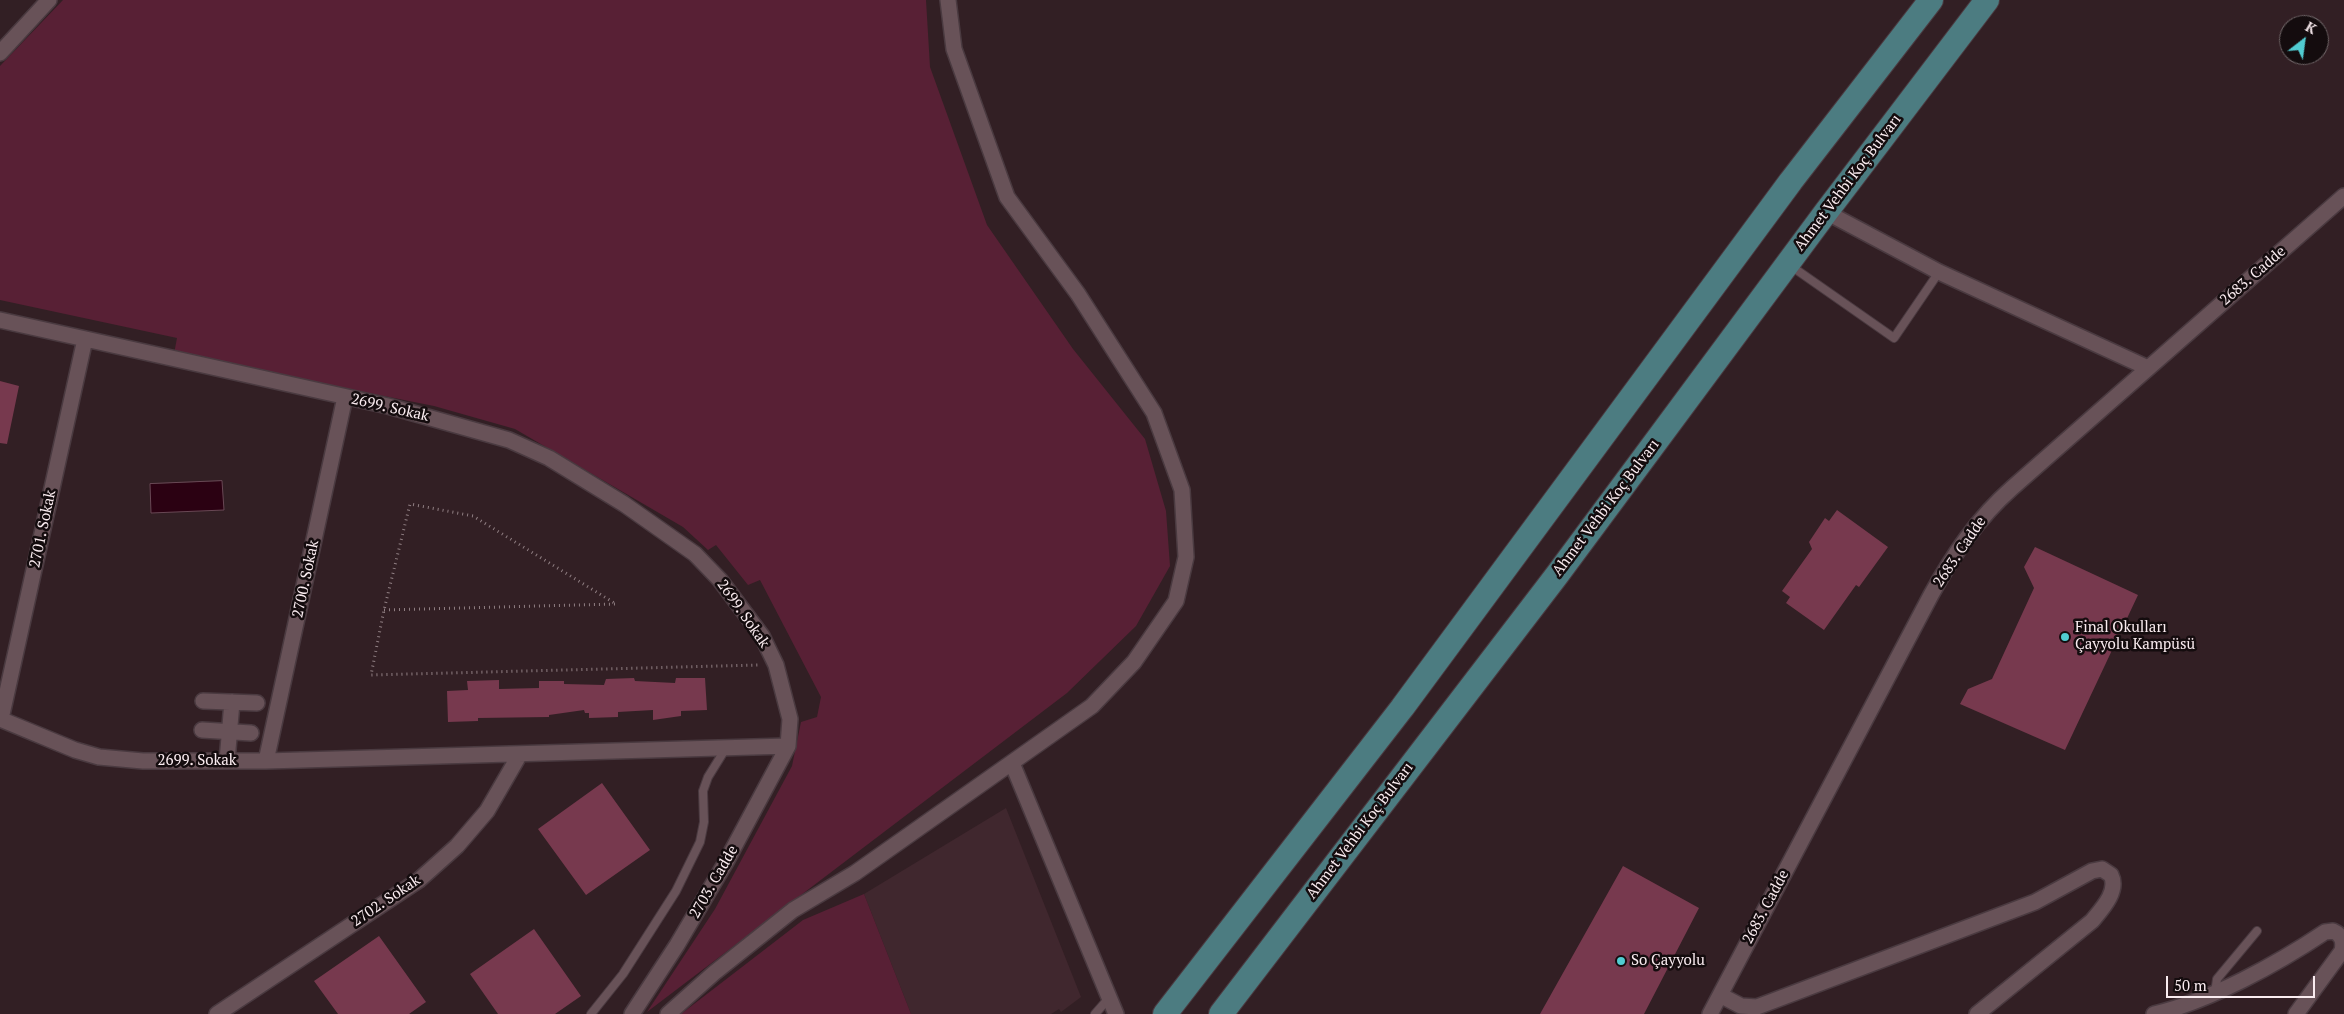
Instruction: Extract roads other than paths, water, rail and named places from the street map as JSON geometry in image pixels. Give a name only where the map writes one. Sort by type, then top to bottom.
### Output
[{"type":"main road","points":[[1165,1014],[1402,708],[1791,181],[1931,0]]},
{"type":"main road","name":"Ahmet Vehbi Koç Bulvarı","points":[[1221,1014],[1557,575],[1826,212],[1987,0]]},
{"type":"street","points":[[0,53],[49,0]]},
{"type":"street","points":[[668,1014],[714,973],[793,910],[855,873],[1092,706],[1134,662],[1176,601],[1186,557],[1182,490],[1154,412],[1078,294],[1007,197],[954,49],[948,0]]},
{"type":"street","name":"2683. Cadde","points":[[1710,1014],[1931,595],[1968,534],[1990,508],[2012,488],[2344,196]]},
{"type":"street","points":[[1826,212],[1939,272],[2148,368]]},
{"type":"street","name":"2699. Sokak","points":[[0,320],[436,419],[509,440],[550,458],[587,480],[695,554],[720,580],[762,636],[776,664],[790,719],[788,746],[266,761],[143,761],[99,757],[52,742],[0,719]]},
{"type":"street","name":"2701. Sokak","points":[[0,719],[85,339]]},
{"type":"street","name":"2700. Sokak","points":[[266,761],[345,397]]},
{"type":"street","points":[[203,701],[257,703]]},
{"type":"street","points":[[227,761],[232,702]]},
{"type":"street","points":[[202,730],[251,733]]},
{"type":"street","name":"2703. Cadde","points":[[632,1014],[677,945],[726,862],[788,746]]},
{"type":"street","name":"2702. Sokak","points":[[217,1014],[419,880],[439,864],[487,812],[520,754]]},
{"type":"street","points":[[1012,763],[1116,1014]]},
{"type":"street","points":[[1720,995],[1742,1006],[1757,1008],[2035,902],[2092,871],[2102,869],[2111,875],[2114,885],[2112,890],[2102,909],[2092,921],[1977,1014]]},
{"type":"street","points":[[2154,1014],[2179,1008],[2238,983],[2325,932],[2333,931],[2343,941],[2342,950],[2296,1014]]},
{"type":"lane","points":[[1788,263],[1894,338],[1939,272]]},
{"type":"lane","points":[[591,1014],[623,974],[680,883],[700,842],[704,822],[702,791],[708,777],[726,748]]},
{"type":"lane","points":[[2215,993],[2218,980],[2257,931]]},
{"type":"lane","points":[[1094,1014],[1109,998]]},
{"type":"place","name":"Final Okulları Çayyolu Kampüsü","points":[[2065,637]]},
{"type":"place","name":"So Çayyolu","points":[[1621,961]]}]
